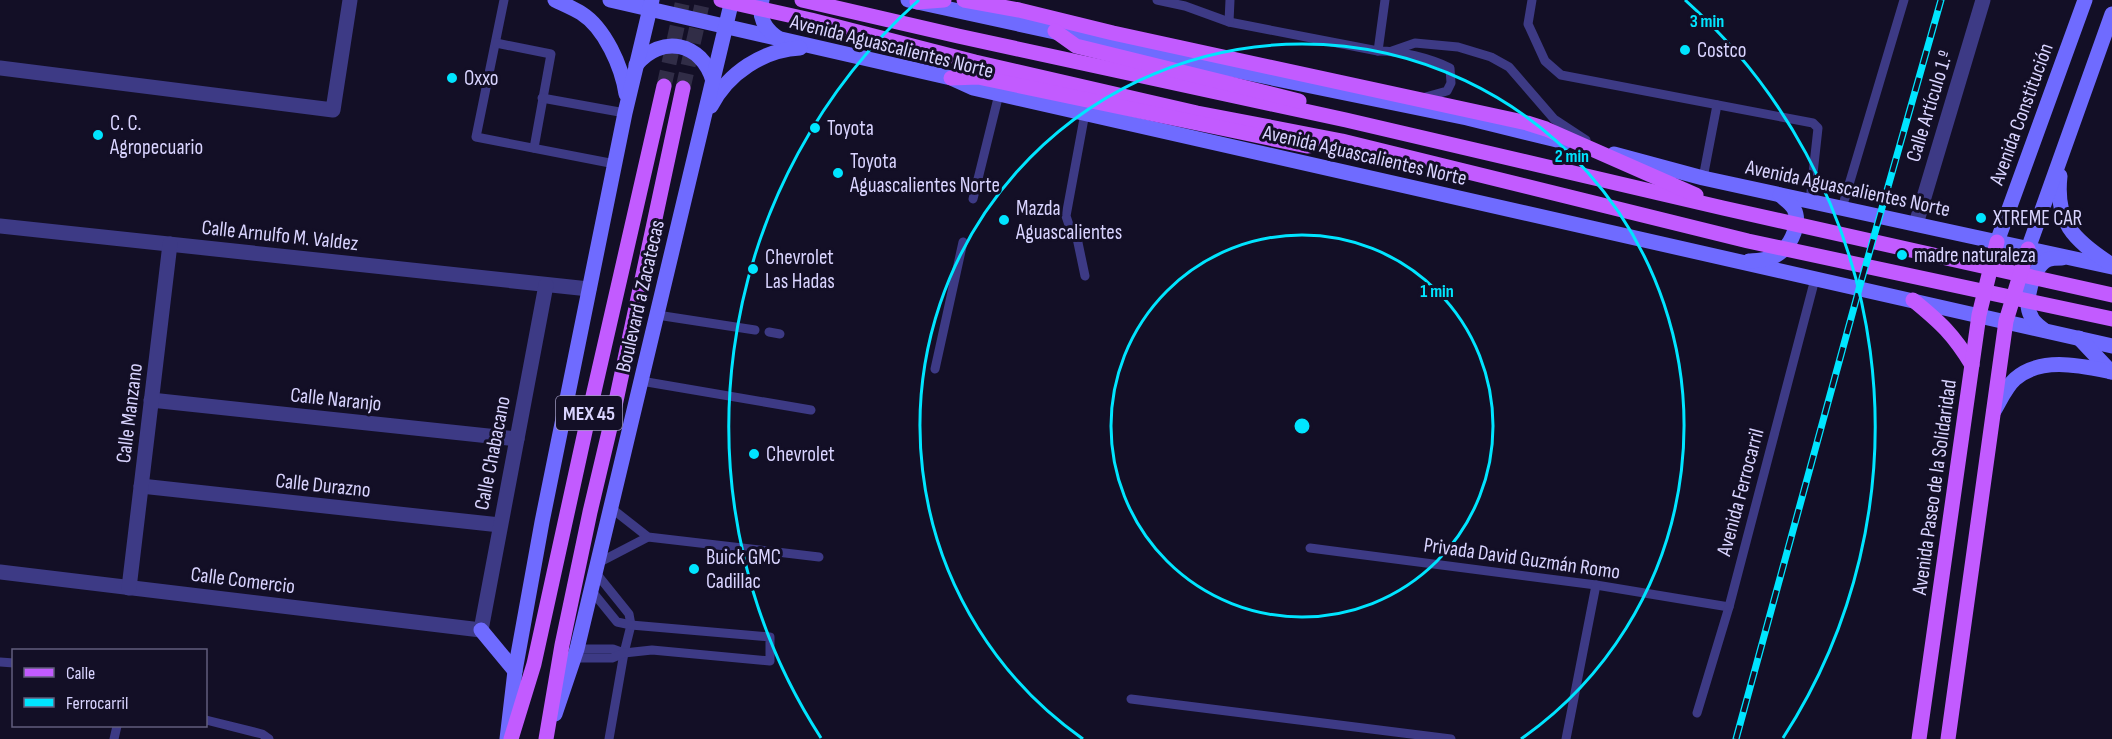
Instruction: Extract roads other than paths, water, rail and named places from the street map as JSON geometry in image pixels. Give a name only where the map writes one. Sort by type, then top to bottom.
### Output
[{"type":"main road","points":[[555,0],[582,13],[605,38],[620,69],[626,108]]},
{"type":"main road","name":"Avenida Aguascalientes Norte","points":[[610,0],[651,5],[726,27],[951,78],[973,88],[2112,346]]},
{"type":"main road","name":"Avenida Aguascalientes Norte","points":[[721,0],[1197,113],[1342,141],[1748,241],[2112,319]]},
{"type":"main road","name":"Boulevard a Zacatecas","points":[[546,739],[576,654],[732,0]]},
{"type":"main road","points":[[762,0],[760,10],[764,24],[774,35],[788,41]]},
{"type":"main road","name":"Avenida Aguascalientes Norte","points":[[802,0],[1038,54],[1346,120],[1723,208],[2112,295]]},
{"type":"main road","points":[[911,1],[944,0]]},
{"type":"main road","points":[[964,0],[1019,10],[1113,33],[1527,123],[1653,175],[1723,208]]},
{"type":"main road","name":"Avenida Constitución","points":[[1997,242],[2085,0]]},
{"type":"main road","name":"Avenida Aguascalientes Norte","points":[[911,1],[1467,118],[1702,178],[2112,266]]},
{"type":"main road","name":"MEX 45","points":[[507,739],[515,671],[534,560],[626,108],[651,5]]},
{"type":"main road","points":[[1948,739],[2006,321],[2028,249],[2112,14]]},
{"type":"main road","points":[[1055,31],[1076,46],[1293,99],[1346,120]]},
{"type":"main road","points":[[636,65],[651,51],[670,45],[680,46],[698,55],[710,71],[713,81]]},
{"type":"main road","points":[[702,128],[707,114],[722,89],[742,69],[768,55],[782,51],[802,48],[819,49]]},
{"type":"main road","points":[[951,78],[978,77],[1307,146],[1342,141]]},
{"type":"main road","name":"Boulevard a Zacatecas","points":[[511,739],[534,664],[590,406],[664,86]]},
{"type":"main road","name":"Boulevard a Zacatecas","points":[[546,739],[562,645],[683,88]]},
{"type":"main road","points":[[2064,148],[2058,195],[2067,227],[2095,254],[2112,266]]},
{"type":"main road","points":[[1737,261],[1765,260],[1781,252],[1793,235],[1797,219],[1793,207],[1779,195]]},
{"type":"main road","name":"Avenida Paseo de la Solidaridad","points":[[1919,739],[1979,315],[1997,242]]},
{"type":"main road","points":[[2044,330],[2031,316],[2027,304],[2032,282],[2039,268],[2047,260],[2065,257]]},
{"type":"main road","points":[[1912,300],[1940,322],[1956,339],[1972,365]]},
{"type":"main road","points":[[2079,338],[2111,372]]},
{"type":"main road","points":[[1994,411],[2014,380],[2025,373],[2048,365],[2080,366],[2111,372]]},
{"type":"main road","points":[[481,630],[515,671]]},
{"type":"street","points":[[0,68],[333,110],[350,0]]},
{"type":"street","name":"Calle Artículo 1.º","points":[[1916,224],[1983,0]]},
{"type":"street","name":"Calle Arnulfo M. Valdez","points":[[0,226],[589,289]]},
{"type":"street","name":"Calle Manzano","points":[[129,588],[170,244]]},
{"type":"street","name":"Calle Chabacano","points":[[481,630],[517,439],[551,285]]},
{"type":"street","name":"Calle Naranjo","points":[[151,400],[517,439]]},
{"type":"street","name":"Calle Durazno","points":[[141,486],[500,525]]},
{"type":"street","name":"Calle Comercio","points":[[0,572],[481,630]]},
{"type":"lane","points":[[504,0],[476,136],[615,164]]},
{"type":"lane","points":[[1157,0],[1185,6],[1229,22],[1378,51],[1390,51],[1437,62],[1450,68],[1451,83],[1447,91],[1402,104]]},
{"type":"lane","points":[[1229,22],[1230,0]]},
{"type":"lane","points":[[1378,51],[1385,0]]},
{"type":"lane","points":[[1532,0],[1528,24],[1545,61],[1561,75],[1814,123],[1818,128],[1810,201]]},
{"type":"lane","points":[[1842,208],[1904,0]]},
{"type":"lane","points":[[496,43],[551,54],[534,148]]},
{"type":"lane","points":[[1390,51],[1415,44],[1458,47],[1491,57],[1509,67],[1554,119],[1606,152]]},
{"type":"lane","points":[[973,199],[999,94]]},
{"type":"lane","points":[[542,98],[626,108]]},
{"type":"lane","points":[[1702,178],[1717,105]]},
{"type":"lane","points":[[1084,113],[1066,216],[1077,238],[1085,276]]},
{"type":"lane","points":[[935,369],[963,243]]},
{"type":"lane","name":"Avenida Ferrocarril","points":[[1697,713],[1729,607],[1815,279]]},
{"type":"lane","points":[[657,315],[755,330]]},
{"type":"lane","points":[[769,332],[780,334]]},
{"type":"lane","points":[[641,381],[811,410]]},
{"type":"lane","points":[[611,508],[648,537],[819,557]]},
{"type":"lane","points":[[609,739],[631,625],[629,614],[597,568],[648,537]]},
{"type":"lane","name":"Privada David Guzmán Romo","points":[[1310,548],[1596,585],[1729,607]]},
{"type":"lane","points":[[1566,739],[1596,585]]},
{"type":"lane","points":[[576,654],[613,649],[624,653],[652,650],[770,662],[770,637],[617,622],[591,590]]},
{"type":"lane","points":[[1131,699],[1451,739]]},
{"type":"lane","points":[[207,720],[262,734],[269,739]]},
{"type":"tunnel","points":[[664,86],[683,0]]},
{"type":"tunnel","points":[[683,88],[703,0]]},
{"type":"railway","points":[[1736,739],[1941,0]]},
{"type":"place","name":"Costco","points":[[1685,50]]},
{"type":"place","name":"Oxxo","points":[[452,78]]},
{"type":"place","name":"Toyota","points":[[815,128]]},
{"type":"place","name":"C. C. Agropecuario","points":[[98,135]]},
{"type":"place","name":"Toyota Aguascalientes Norte","points":[[838,173]]},
{"type":"place","name":"XTREME CAR","points":[[1981,218]]},
{"type":"place","name":"Mazda Aguascalientes","points":[[1004,220]]},
{"type":"place","name":"madre naturaleza","points":[[1902,255]]},
{"type":"place","name":"Chevrolet Las Hadas","points":[[753,269]]},
{"type":"place","name":"Chevrolet","points":[[754,454]]},
{"type":"place","name":"Buick GMC Cadillac","points":[[694,569]]}]
